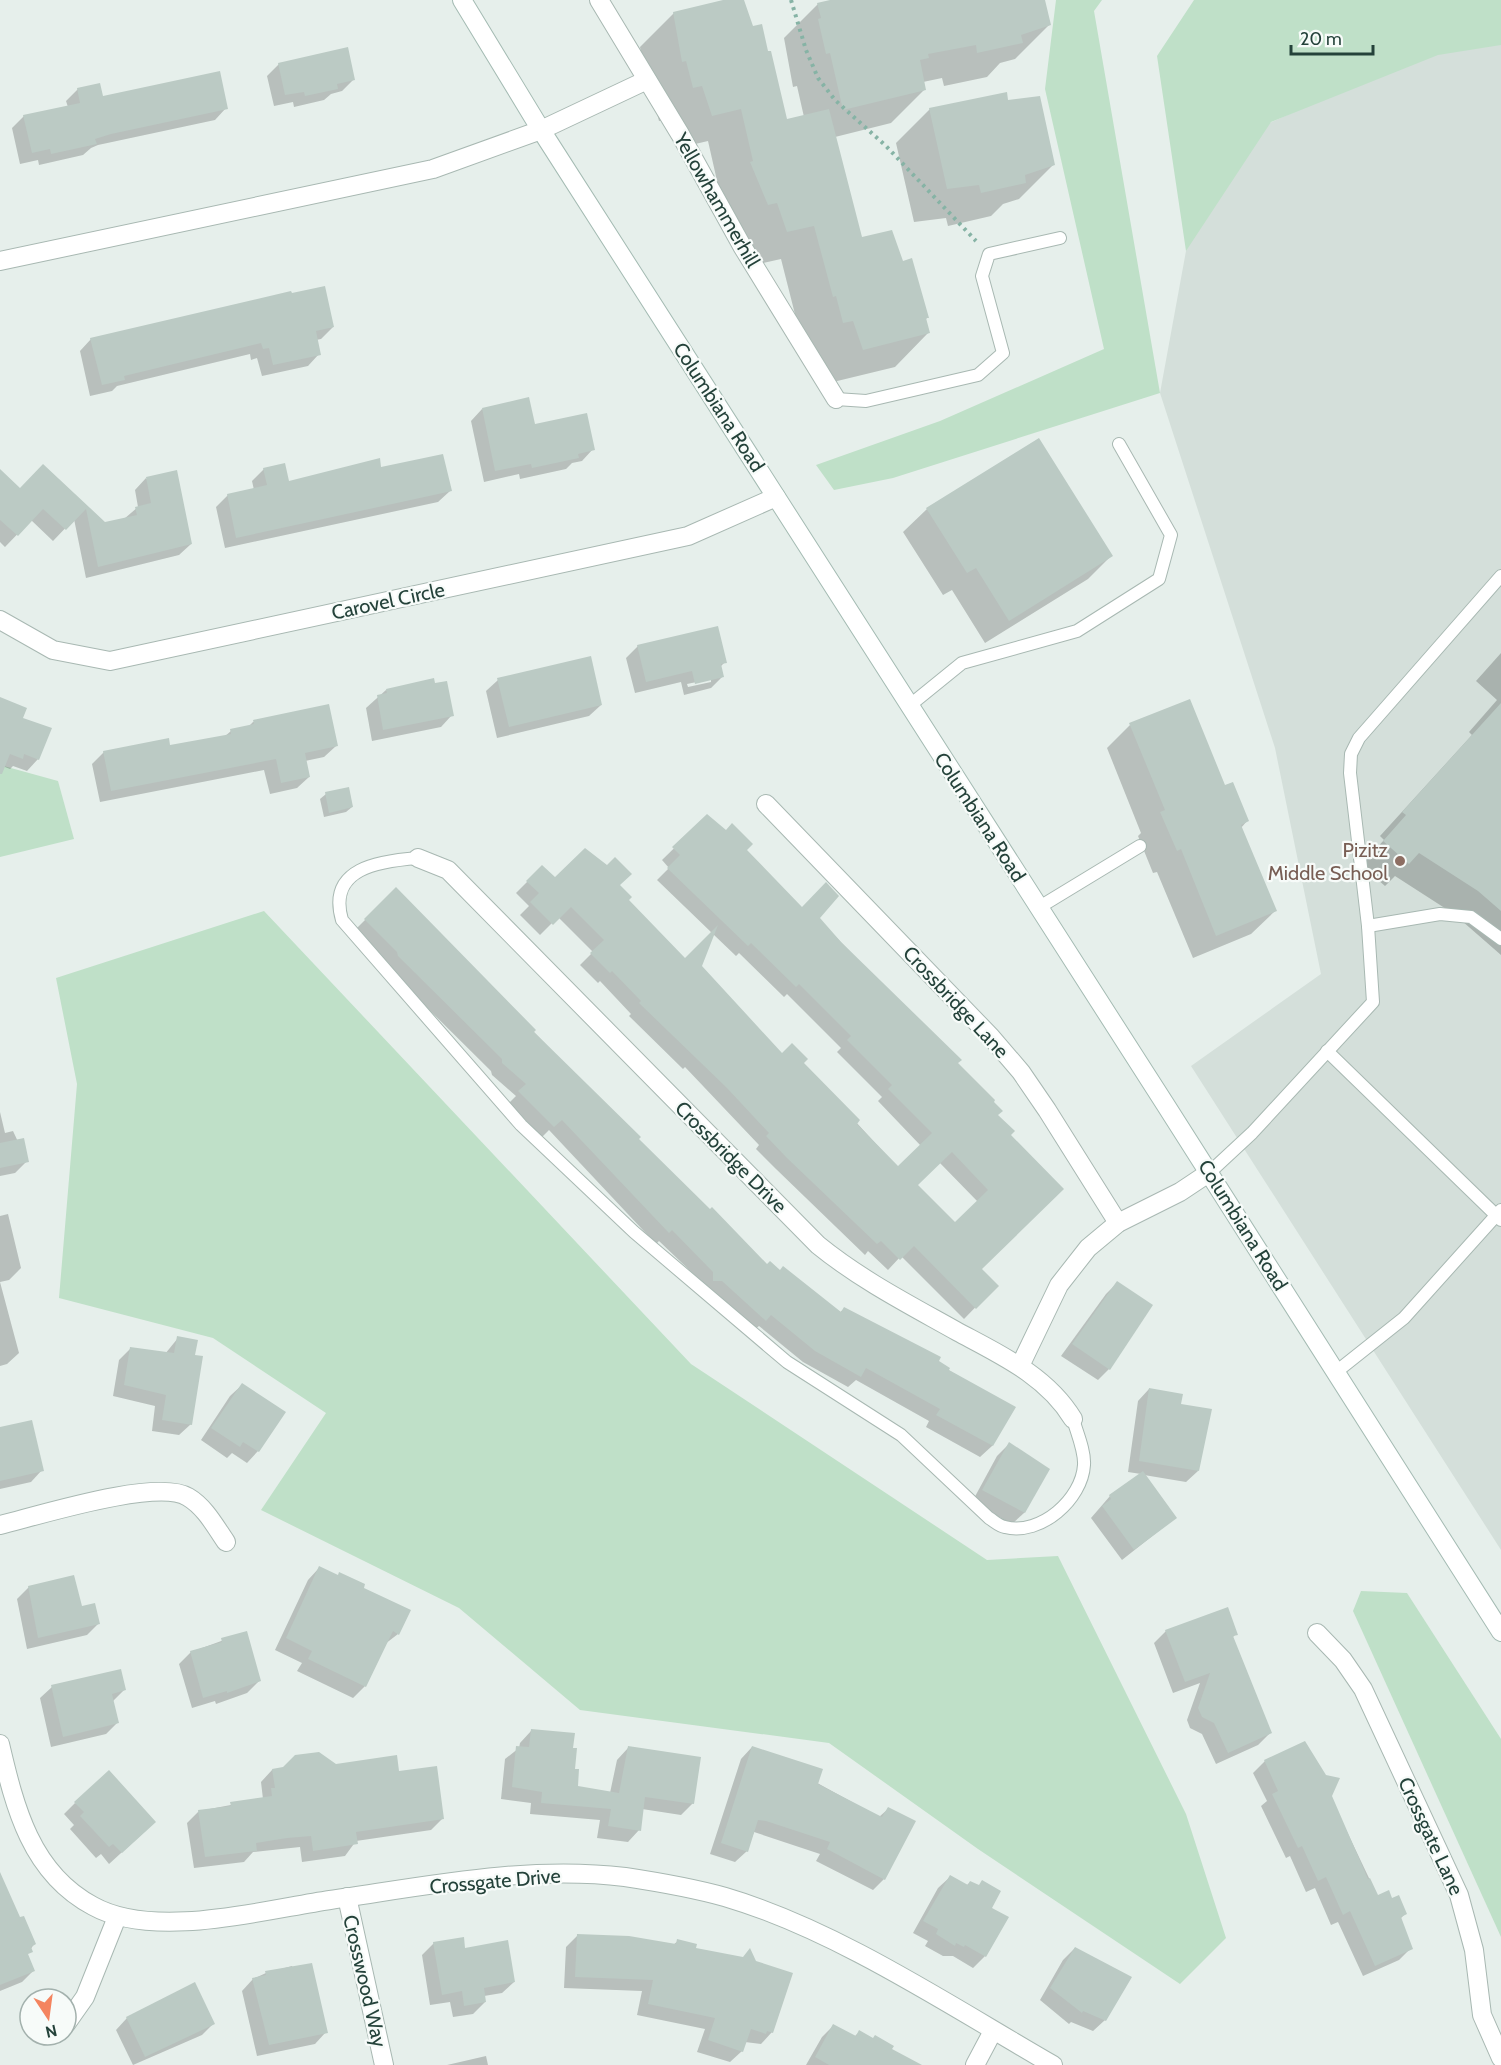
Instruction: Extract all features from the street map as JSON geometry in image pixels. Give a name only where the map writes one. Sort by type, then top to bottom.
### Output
[{"type":"street","name":"Columbiana Road","points":[[462,0],[541,130],[1038,908],[1210,1172],[1501,1632]]},
{"type":"street","name":"Yellowhammerhill","points":[[599,0],[742,246],[836,399]]},
{"type":"street","points":[[0,261],[434,169],[541,130],[647,80]]},
{"type":"street","name":"Carovel Circle","points":[[0,620],[53,650],[110,661],[688,536],[776,497]]},
{"type":"street","name":"Crossbridge Lane","points":[[766,804],[983,1028],[1021,1072],[1118,1223]]},
{"type":"street","name":"Crossbridge Drive","points":[[418,858],[448,870],[818,1245],[851,1272],[1020,1366],[1062,1400],[1073,1419]]},
{"type":"street","points":[[1020,1366],[1059,1285],[1088,1248],[1118,1223],[1180,1192],[1210,1172]]},
{"type":"street","points":[[0,1526],[101,1500],[155,1491],[187,1495],[206,1512],[226,1542]]},
{"type":"street","name":"Crossgate Lane","points":[[1317,1633],[1343,1660],[1363,1689],[1460,1895],[1474,1950],[1482,2015],[1501,2058]]},
{"type":"street","name":"Crossgate Drive","points":[[0,1744],[15,1808],[37,1854],[53,1875],[90,1905],[117,1917],[175,1922],[500,1877],[562,1874],[623,1877],[725,1897],[814,1933],[855,1952],[1053,2065]]},
{"type":"street","name":"Crosswood Way","points":[[347,1898],[384,2065]]},
{"type":"street","points":[[78,2007],[85,1997],[117,1917]]},
{"type":"street","points":[[975,2065],[993,2031]]},
{"type":"lane","points":[[836,399],[866,401],[978,375],[1003,353],[982,276],[989,254],[1060,238]]},
{"type":"lane","points":[[909,706],[962,663],[1077,630],[1159,579],[1171,535],[1119,444]]},
{"type":"lane","points":[[1210,1172],[1252,1133],[1373,1002],[1368,926],[1350,773],[1351,754],[1359,738],[1501,576]]},
{"type":"lane","points":[[1038,908],[1140,846]]},
{"type":"lane","points":[[418,858],[389,860],[369,866],[349,877],[340,889],[338,901],[342,920],[521,1125],[694,1285],[787,1362],[901,1436],[989,1518],[1003,1527],[1030,1526],[1050,1518],[1065,1506],[1077,1489],[1084,1462],[1073,1419]]},
{"type":"lane","points":[[1368,926],[1440,914],[1471,917],[1501,939]]},
{"type":"lane","points":[[1327,1051],[1500,1215],[1404,1318],[1336,1372]]},
{"type":"path","points":[[791,0],[806,50],[818,78],[835,100],[886,146],[989,254]]},
{"type":"shaded area","name":"Pizitz Middle School","points":[[1501,20],[1501,1550],[1191,1066],[1321,974],[1275,748],[1160,393],[1186,251],[1231,140]]},
{"type":"green space","points":[[1056,0],[1102,0],[1094,11],[1160,393],[893,478],[834,490],[816,465],[940,421],[1104,349],[1045,89]]},
{"type":"green space","points":[[1194,0],[1501,0],[1501,45],[1438,55],[1271,122],[1186,251],[1157,56]]},
{"type":"green space","points":[[0,765],[58,781],[74,839],[0,857]]},
{"type":"green space","points":[[264,911],[691,1364],[987,1560],[1058,1556],[1186,1814],[1226,1938],[1180,1984],[978,1849],[829,1743],[580,1710],[459,1608],[261,1510],[326,1413],[213,1338],[59,1298],[77,1084],[56,978]]},
{"type":"green space","points":[[1361,1591],[1407,1593],[1501,1739],[1501,1937],[1353,1611]]},
{"type":"building","points":[[723,0],[744,0],[753,26],[762,24],[768,51],[771,51],[787,119],[829,109],[862,237],[892,230],[903,261],[912,258],[929,318],[926,318],[930,333],[863,350],[853,321],[843,323],[836,296],[833,297],[814,226],[787,232],[777,203],[768,205],[750,162],[753,161],[741,109],[712,116],[702,86],[693,88],[686,61],[682,62],[673,12]]},
{"type":"building","points":[[830,0],[1045,0],[1051,25],[1021,35],[1023,43],[977,53],[976,45],[928,54],[929,58],[920,60],[926,90],[843,110],[830,53],[826,54],[818,19],[821,18],[817,3]]},
{"type":"building","points":[[348,47],[355,80],[337,84],[338,89],[305,96],[304,92],[285,95],[278,63]]},
{"type":"building","points":[[220,71],[228,109],[111,134],[95,139],[97,144],[51,154],[50,149],[32,153],[23,115],[80,103],[77,88],[100,83],[103,96]]},
{"type":"building","points":[[1007,92],[1008,100],[1040,96],[1055,165],[1025,175],[1026,183],[981,193],[979,185],[947,189],[929,108]]},
{"type":"building","points":[[325,286],[334,327],[316,331],[321,355],[273,365],[269,348],[263,349],[261,343],[124,376],[125,380],[102,385],[90,338],[291,291],[292,293]]},
{"type":"building","points":[[529,397],[535,424],[587,413],[595,450],[578,454],[579,458],[532,468],[531,464],[495,471],[482,408]]},
{"type":"building","points":[[1039,438],[1113,556],[1009,621],[976,568],[967,573],[926,508]]},
{"type":"building","points":[[443,454],[452,491],[236,538],[227,494],[267,485],[263,468],[285,463],[289,481],[380,458],[381,467]]},
{"type":"building","points":[[43,464],[105,522],[137,515],[135,507],[151,503],[146,477],[177,470],[192,544],[98,567],[86,509],[66,530],[43,509],[18,536],[0,520],[0,469],[20,488]]},
{"type":"building","points":[[718,626],[727,663],[721,664],[724,677],[695,684],[692,671],[646,682],[637,645]]},
{"type":"building","points":[[591,656],[602,705],[509,727],[497,678]]},
{"type":"building","points":[[434,678],[435,683],[447,681],[454,716],[383,730],[377,695],[387,693],[386,689]]},
{"type":"building","points":[[0,697],[27,708],[23,718],[52,728],[39,760],[24,754],[23,759],[10,754],[2,774],[0,774]]},
{"type":"building","points":[[1190,699],[1225,785],[1233,782],[1249,821],[1241,825],[1277,911],[1216,936],[1181,849],[1177,851],[1160,812],[1165,810],[1129,723]]},
{"type":"building","points":[[1501,703],[1501,911],[1478,891],[1419,853],[1409,864],[1383,841],[1406,815],[1402,812]]},
{"type":"building","points":[[329,704],[338,746],[305,753],[310,777],[281,783],[276,759],[111,791],[103,751],[169,738],[170,745],[231,734],[230,729],[254,724],[253,720]]},
{"type":"building","points":[[349,787],[353,807],[329,813],[325,792]]},
{"type":"building","points":[[707,814],[726,830],[732,823],[753,844],[747,850],[802,907],[826,882],[839,896],[820,918],[841,942],[962,1060],[958,1063],[1003,1111],[998,1115],[1015,1131],[1011,1135],[1064,1189],[982,1269],[999,1286],[976,1309],[914,1246],[900,1260],[881,1241],[877,1244],[787,1158],[766,1136],[769,1133],[727,1088],[639,1003],[641,1001],[612,971],[610,973],[590,953],[604,940],[571,907],[553,925],[530,902],[539,893],[526,881],[542,865],[555,877],[585,848],[607,865],[615,857],[632,874],[620,885],[632,897],[629,900],[685,958],[718,925],[702,966],[782,1053],[792,1043],[808,1059],[804,1063],[860,1120],[857,1124],[898,1166],[932,1133],[888,1089],[892,1085],[847,1040],[851,1036],[799,984],[796,987],[751,943],[748,946],[667,868],[680,855],[672,847]],"holes":[[[952,1152],[988,1190],[955,1222],[918,1185]]]},
{"type":"building","points":[[396,887],[536,1030],[534,1032],[641,1137],[639,1139],[710,1209],[712,1207],[767,1264],[770,1261],[780,1270],[783,1266],[841,1312],[844,1307],[941,1357],[939,1361],[950,1368],[949,1370],[1016,1407],[993,1446],[936,1415],[940,1409],[866,1368],[861,1377],[815,1351],[771,1315],[766,1321],[722,1281],[713,1281],[713,1272],[672,1230],[669,1233],[562,1120],[554,1127],[518,1091],[526,1084],[502,1063],[502,1059],[364,919]]},
{"type":"building","points":[[24,1138],[29,1162],[0,1168],[0,1143]]},
{"type":"building","points":[[1117,1281],[1153,1305],[1110,1370],[1072,1344]]},
{"type":"building","points":[[177,1336],[198,1340],[195,1355],[203,1356],[192,1425],[162,1420],[166,1395],[124,1385],[130,1347],[174,1353]]},
{"type":"building","points":[[242,1383],[286,1412],[259,1452],[243,1442],[240,1447],[211,1428]]},
{"type":"building","points":[[1149,1388],[1183,1394],[1181,1404],[1212,1409],[1199,1471],[1139,1461]]},
{"type":"building","points":[[32,1420],[44,1471],[0,1481],[0,1427]]},
{"type":"building","points":[[1009,1442],[1050,1469],[1025,1513],[982,1490]]},
{"type":"building","points":[[1143,1471],[1177,1518],[1134,1550],[1102,1506],[1111,1499],[1109,1495]]},
{"type":"building","points":[[319,1566],[365,1584],[364,1588],[411,1610],[399,1635],[393,1631],[366,1687],[308,1659],[312,1651],[286,1638]]},
{"type":"building","points":[[74,1575],[82,1606],[95,1603],[100,1624],[38,1638],[28,1586]]},
{"type":"building","points":[[1228,1607],[1238,1635],[1233,1636],[1272,1733],[1228,1753],[1214,1723],[1202,1717],[1198,1708],[1210,1673],[1185,1682],[1165,1630]]},
{"type":"building","points":[[247,1631],[261,1681],[227,1693],[227,1691],[203,1698],[190,1651],[222,1642],[221,1638]]},
{"type":"building","points":[[121,1669],[126,1690],[112,1694],[119,1723],[63,1737],[51,1685]]},
{"type":"building","points":[[531,1729],[575,1733],[573,1748],[577,1748],[575,1769],[579,1769],[578,1786],[619,1793],[628,1746],[701,1757],[694,1804],[645,1797],[641,1831],[608,1826],[611,1809],[541,1803],[542,1792],[512,1787],[516,1746],[529,1747]]},
{"type":"building","points":[[1305,1741],[1326,1775],[1340,1778],[1332,1796],[1368,1879],[1370,1878],[1378,1895],[1389,1890],[1392,1898],[1399,1895],[1407,1914],[1401,1917],[1413,1949],[1375,1966],[1350,1911],[1343,1915],[1326,1877],[1318,1881],[1302,1846],[1298,1848],[1272,1794],[1278,1791],[1264,1760]]},
{"type":"building","points":[[752,1746],[823,1769],[818,1784],[882,1817],[888,1807],[916,1821],[885,1880],[827,1849],[830,1842],[766,1821],[758,1820],[748,1852],[721,1843]]},
{"type":"building","points":[[319,1752],[336,1764],[397,1755],[399,1771],[437,1766],[444,1819],[356,1832],[358,1844],[313,1851],[311,1836],[287,1838],[256,1843],[257,1851],[205,1857],[198,1810],[231,1806],[230,1802],[272,1796],[271,1788],[275,1788],[272,1769],[283,1767],[295,1755]]},
{"type":"building","points":[[109,1770],[156,1822],[122,1853],[113,1844],[109,1847],[80,1816],[84,1812],[74,1802]]},
{"type":"building","points":[[0,1872],[20,1917],[24,1916],[36,1944],[31,1947],[33,1952],[28,1954],[35,1971],[0,1985]]},
{"type":"building","points":[[950,1875],[968,1885],[970,1881],[979,1885],[982,1880],[1001,1891],[992,1908],[1009,1917],[986,1957],[965,1945],[964,1947],[956,1943],[955,1946],[936,1934],[938,1929],[923,1921]]},
{"type":"building","points":[[577,1934],[629,1936],[676,1944],[677,1939],[697,1944],[696,1948],[743,1957],[750,1948],[756,1961],[793,1973],[773,2033],[767,2031],[766,2034],[751,2029],[743,2052],[708,2040],[715,2018],[648,2004],[653,1980],[575,1977]]},
{"type":"building","points":[[464,1937],[465,1948],[508,1940],[515,1982],[484,1988],[486,2002],[464,2006],[462,1991],[442,1995],[433,1942]]},
{"type":"building","points":[[1075,1947],[1132,1977],[1106,2021],[1083,2011],[1082,2013],[1050,1988]]},
{"type":"building","points":[[312,1963],[328,2033],[269,2045],[252,1978],[266,1975],[265,1971]]},
{"type":"building","points":[[195,1982],[215,2024],[145,2057],[126,2017]]},
{"type":"building","points":[[833,2024],[856,2036],[859,2030],[873,2038],[875,2035],[894,2046],[892,2049],[922,2065],[829,2065],[815,2057]]},
{"type":"place","name":"Pizitz Middle School","points":[[1400,861]]}]
